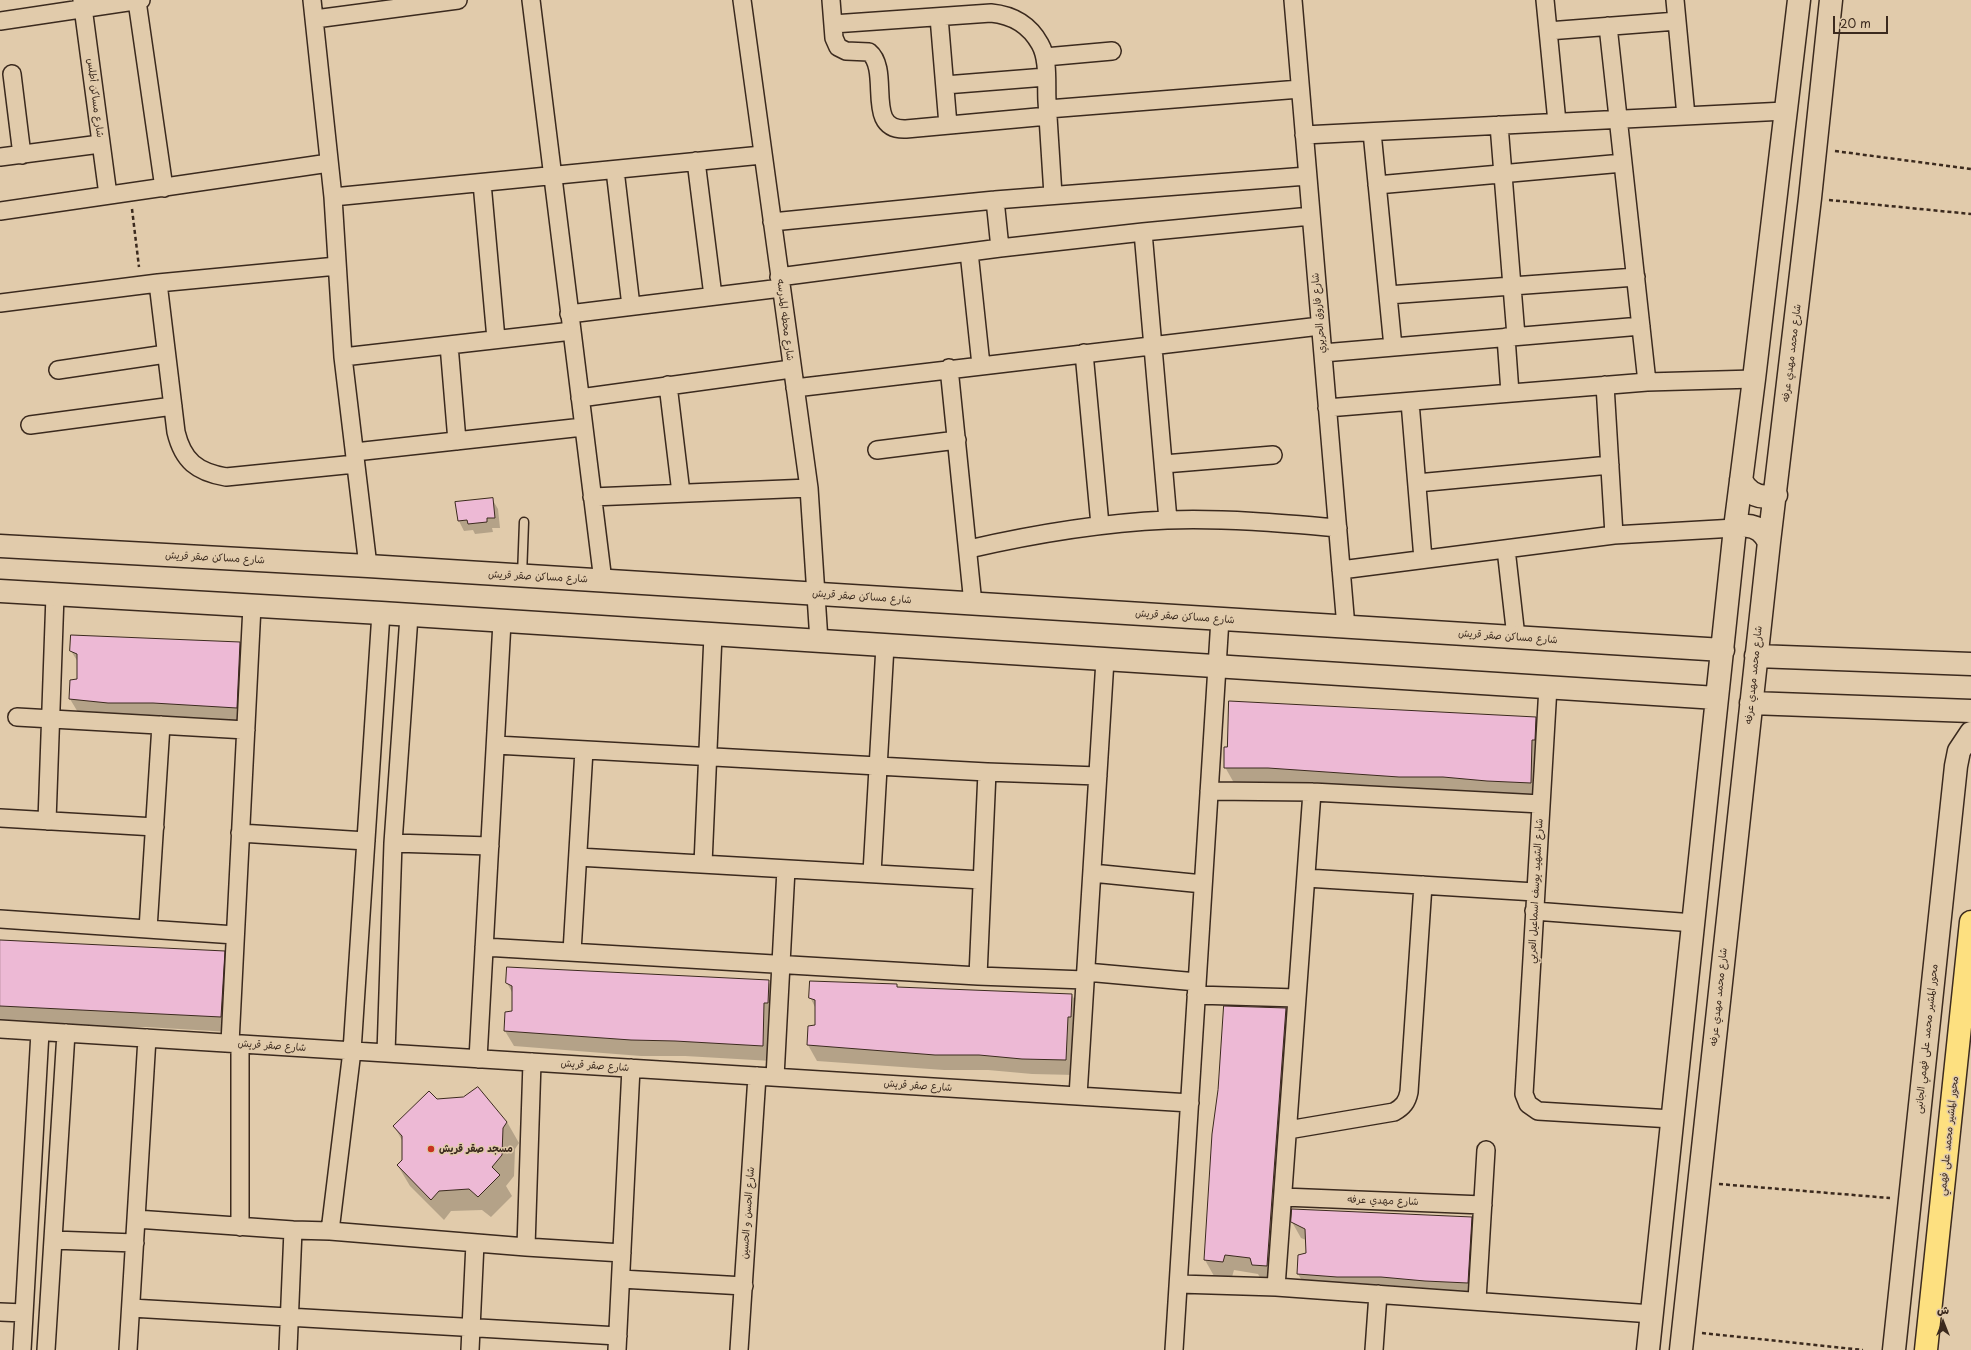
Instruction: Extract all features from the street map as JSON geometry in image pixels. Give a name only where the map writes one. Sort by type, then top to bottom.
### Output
[{"type":"main road","name":"محور المشير محمد على فهمي","points":[[1926,1350],[1971,922]]},
{"type":"street","points":[[0,21],[83,4],[139,0],[164,188]]},
{"type":"street","points":[[312,0],[334,197],[343,356],[368,566]]},
{"type":"street","points":[[315,19],[458,0]]},
{"type":"street","points":[[531,0],[603,581]]},
{"type":"street","name":"شارع محطه المدرسه","points":[[742,0],[809,488],[819,642]]},
{"type":"street","points":[[831,0],[835,43],[838,47],[846,51],[870,52],[877,61],[881,108],[886,122],[899,129],[948,125],[1048,112],[1300,89]]},
{"type":"street","name":"شارع فاروق الحريري","points":[[1293,0],[1346,627]]},
{"type":"street","points":[[1545,0],[1558,122]]},
{"type":"street","points":[[1675,0],[1686,116]]},
{"type":"street","points":[[1648,1350],[1735,528],[1754,380],[1798,0]]},
{"type":"street","name":"شارع محمد مهدي عرفه","points":[[1682,1340],[1756,656],[1776,495],[1832,0]]},
{"type":"street","name":"شارع مساكن أطلس","points":[[83,4],[100,144],[108,195]]},
{"type":"street","points":[[833,24],[991,13],[1015,19],[1026,25],[1034,35],[1045,57],[1053,195]]},
{"type":"street","points":[[940,16],[948,125]]},
{"type":"street","points":[[1548,31],[1677,21]]},
{"type":"street","points":[[1608,26],[1647,382]]},
{"type":"street","points":[[1045,57],[1112,51]]},
{"type":"street","points":[[12,74],[22,154]]},
{"type":"street","points":[[945,85],[1046,77]]},
{"type":"street","points":[[1304,135],[1785,111]]},
{"type":"street","points":[[1499,125],[1512,286],[1510,393]]},
{"type":"street","points":[[1372,132],[1393,347]]},
{"type":"street","points":[[0,157],[100,144]]},
{"type":"street","points":[[334,197],[615,170],[762,154]]},
{"type":"street","points":[[696,161],[713,296]]},
{"type":"street","points":[[0,211],[329,163]]},
{"type":"street","points":[[1377,185],[1623,163]]},
{"type":"street","points":[[615,170],[631,306]]},
{"type":"street","points":[[772,222],[1053,195],[1308,176]]},
{"type":"street","points":[[482,183],[496,339]]},
{"type":"street","points":[[995,200],[1000,248]]},
{"type":"street","points":[[569,314],[713,296],[780,282],[968,252],[1143,232],[1311,216]]},
{"type":"street","points":[[1143,232],[1168,520]]},
{"type":"street","points":[[968,252],[981,365]]},
{"type":"street","points":[[0,303],[149,284],[337,266]]},
{"type":"street","points":[[1388,295],[1636,277]]},
{"type":"street","points":[[149,284],[166,354],[180,446],[187,458],[198,468],[211,474],[226,477],[457,441],[584,427]]},
{"type":"street","points":[[795,388],[949,368],[1320,326]]},
{"type":"street","points":[[1323,353],[1641,326]]},
{"type":"street","points":[[343,356],[572,330]]},
{"type":"street","points":[[449,345],[457,441]]},
{"type":"street","points":[[1084,353],[1100,525]]},
{"type":"street","points":[[58,370],[166,354]]},
{"type":"street","points":[[949,368],[969,549],[973,604]]},
{"type":"street","points":[[580,398],[792,369]]},
{"type":"street","points":[[1327,408],[1647,382],[1754,380]]},
{"type":"street","points":[[668,385],[681,493]]},
{"type":"street","points":[[1605,385],[1614,535]]},
{"type":"street","points":[[1410,402],[1423,559]]},
{"type":"street","points":[[30,425],[173,406]]},
{"type":"street","points":[[877,450],[957,440]]},
{"type":"street","points":[[1164,464],[1273,455]]},
{"type":"street","points":[[1417,483],[1610,465]]},
{"type":"street","points":[[1741,480],[1747,490],[1758,496],[1764,497],[1776,495]]},
{"type":"street","points":[[592,497],[809,488]]},
{"type":"street","points":[[969,549],[1012,539],[1100,525],[1168,520],[1222,520],[1338,528]]},
{"type":"street","points":[[1341,570],[1614,535],[1735,528],[1741,525],[1755,527],[1766,536],[1769,542]]},
{"type":"street","name":"شارع مساكن صقر قريش","points":[[0,546],[368,566],[1723,650]]},
{"type":"street","points":[[1506,549],[1516,638]]},
{"type":"street","points":[[0,592],[381,613],[502,622],[1717,698]]},
{"type":"street","points":[[47,820],[56,595]]},
{"type":"street","points":[[240,1227],[235,1044],[235,935],[252,606]]},
{"type":"street","points":[[330,1231],[352,1051],[381,613]]},
{"type":"street","points":[[386,1053],[393,843],[409,616]]},
{"type":"street","points":[[1174,1350],[1220,619]]},
{"type":"street","points":[[478,1059],[502,622]]},
{"type":"street","points":[[702,864],[713,635]]},
{"type":"street","points":[[872,874],[885,646]]},
{"type":"street","points":[[1756,656],[1971,664]]},
{"type":"street","points":[[1078,1096],[1105,660]]},
{"type":"street","name":"شارع الشهيد يوسف اسماعيل العربي","points":[[1548,687],[1535,892],[1524,1094],[1525,1100],[1533,1108],[1544,1112],[1672,1119]]},
{"type":"street","points":[[1751,703],[1971,711]]},
{"type":"street","points":[[17,717],[246,730]]},
{"type":"street","points":[[148,930],[161,725]]},
{"type":"street","name":"محور المشير محمد على فهمي الجانبى","points":[[1894,1350],[1956,766],[1959,751],[1971,733]]},
{"type":"street","points":[[496,745],[987,772],[1098,776]]},
{"type":"street","points":[[572,952],[584,750]]},
{"type":"street","points":[[978,976],[987,772]]},
{"type":"street","points":[[1209,791],[1312,792],[1541,804]]},
{"type":"street","points":[[1276,1287],[1312,792]]},
{"type":"street","points":[[0,818],[154,827]]},
{"type":"street","points":[[240,833],[366,841]]},
{"type":"street","points":[[393,843],[490,846]]},
{"type":"street","points":[[578,857],[982,880]]},
{"type":"street","points":[[775,1077],[786,869]]},
{"type":"street","points":[[1092,874],[1203,884]]},
{"type":"street","points":[[1306,878],[1535,892]]},
{"type":"street","points":[[1288,1130],[1394,1112],[1402,1108],[1407,1100],[1409,1092],[1423,885]]},
{"type":"street","points":[[1534,911],[1694,923]]},
{"type":"street","points":[[0,919],[235,935]]},
{"type":"street","points":[[484,947],[978,976],[1086,976],[1197,989],[1297,998]]},
{"type":"street","name":"شارع صقر قريش","points":[[0,1029],[1190,1103]]},
{"type":"street","points":[[22,1350],[40,1032]]},
{"type":"street","points":[[46,1350],[66,1033]]},
{"type":"street","points":[[128,1350],[147,1038]]},
{"type":"street","points":[[526,1247],[532,1062]]},
{"type":"street","points":[[131,1308],[471,1327],[617,1343],[631,1068]]},
{"type":"street","name":"شارع الحسن و الحسين","points":[[739,1350],[757,1076]]},
{"type":"street","points":[[1477,1300],[1486,1150]]},
{"type":"street","name":"شارع مهدي عرفه","points":[[1283,1197],[1483,1205]]},
{"type":"street","points":[[136,1219],[240,1227],[330,1231],[526,1247],[622,1253]]},
{"type":"street","points":[[288,1350],[293,1230]]},
{"type":"street","points":[[53,1240],[135,1244]]},
{"type":"street","points":[[470,1350],[475,1243]]},
{"type":"street","points":[[620,1279],[744,1286]]},
{"type":"street","points":[[1179,1284],[1276,1287],[1477,1300],[1652,1314]]},
{"type":"street","points":[[1374,1350],[1378,1294]]},
{"type":"street","points":[[0,1312],[24,1313]]},
{"type":"lane","points":[[522,576],[524,522]]},
{"type":"path","points":[[1816,148],[1971,169]]},
{"type":"path","points":[[131,192],[149,284]]},
{"type":"path","points":[[1810,198],[1971,214]]},
{"type":"path","points":[[1699,1182],[1910,1200]]},
{"type":"path","points":[[1682,1340],[1863,1350]]},
{"type":"building","points":[[493,498],[495,518],[487,518],[487,522],[468,524],[467,520],[458,521],[455,502]]},
{"type":"building","points":[[71,635],[240,642],[237,708],[153,703],[108,703],[69,699],[70,680],[77,679],[77,654],[70,651]]},
{"type":"building","points":[[1229,701],[1536,717],[1535,740],[1532,740],[1531,783],[1443,777],[1399,777],[1268,768],[1224,768],[1224,747],[1227,747]]},
{"type":"building","points":[[0,940],[225,951],[221,1017],[0,1006]]},
{"type":"building","points":[[507,967],[769,980],[768,1003],[764,1003],[763,1046],[631,1040],[504,1031],[505,1012],[512,1011],[512,986],[506,983]]},
{"type":"building","points":[[810,981],[897,984],[897,987],[1072,994],[1071,1017],[1068,1017],[1066,1060],[1022,1059],[979,1055],[935,1055],[807,1045],[808,1026],[815,1025],[815,1000],[809,998]]},
{"type":"building","points":[[1224,1006],[1286,1008],[1267,1266],[1252,1265],[1250,1258],[1225,1255],[1223,1262],[1204,1260],[1212,1134],[1218,1090]]},
{"type":"building","points":[[478,1087],[507,1122],[503,1128],[502,1155],[492,1167],[500,1175],[478,1197],[469,1189],[439,1191],[431,1200],[397,1165],[402,1160],[402,1136],[393,1126],[429,1091],[437,1099],[463,1097]]},
{"type":"building","points":[[1292,1209],[1472,1217],[1468,1283],[1381,1277],[1337,1277],[1297,1274],[1298,1255],[1306,1253],[1305,1229],[1291,1222]]},
{"type":"place","name":"مسجد صقر قريش","points":[[431,1149]]}]
